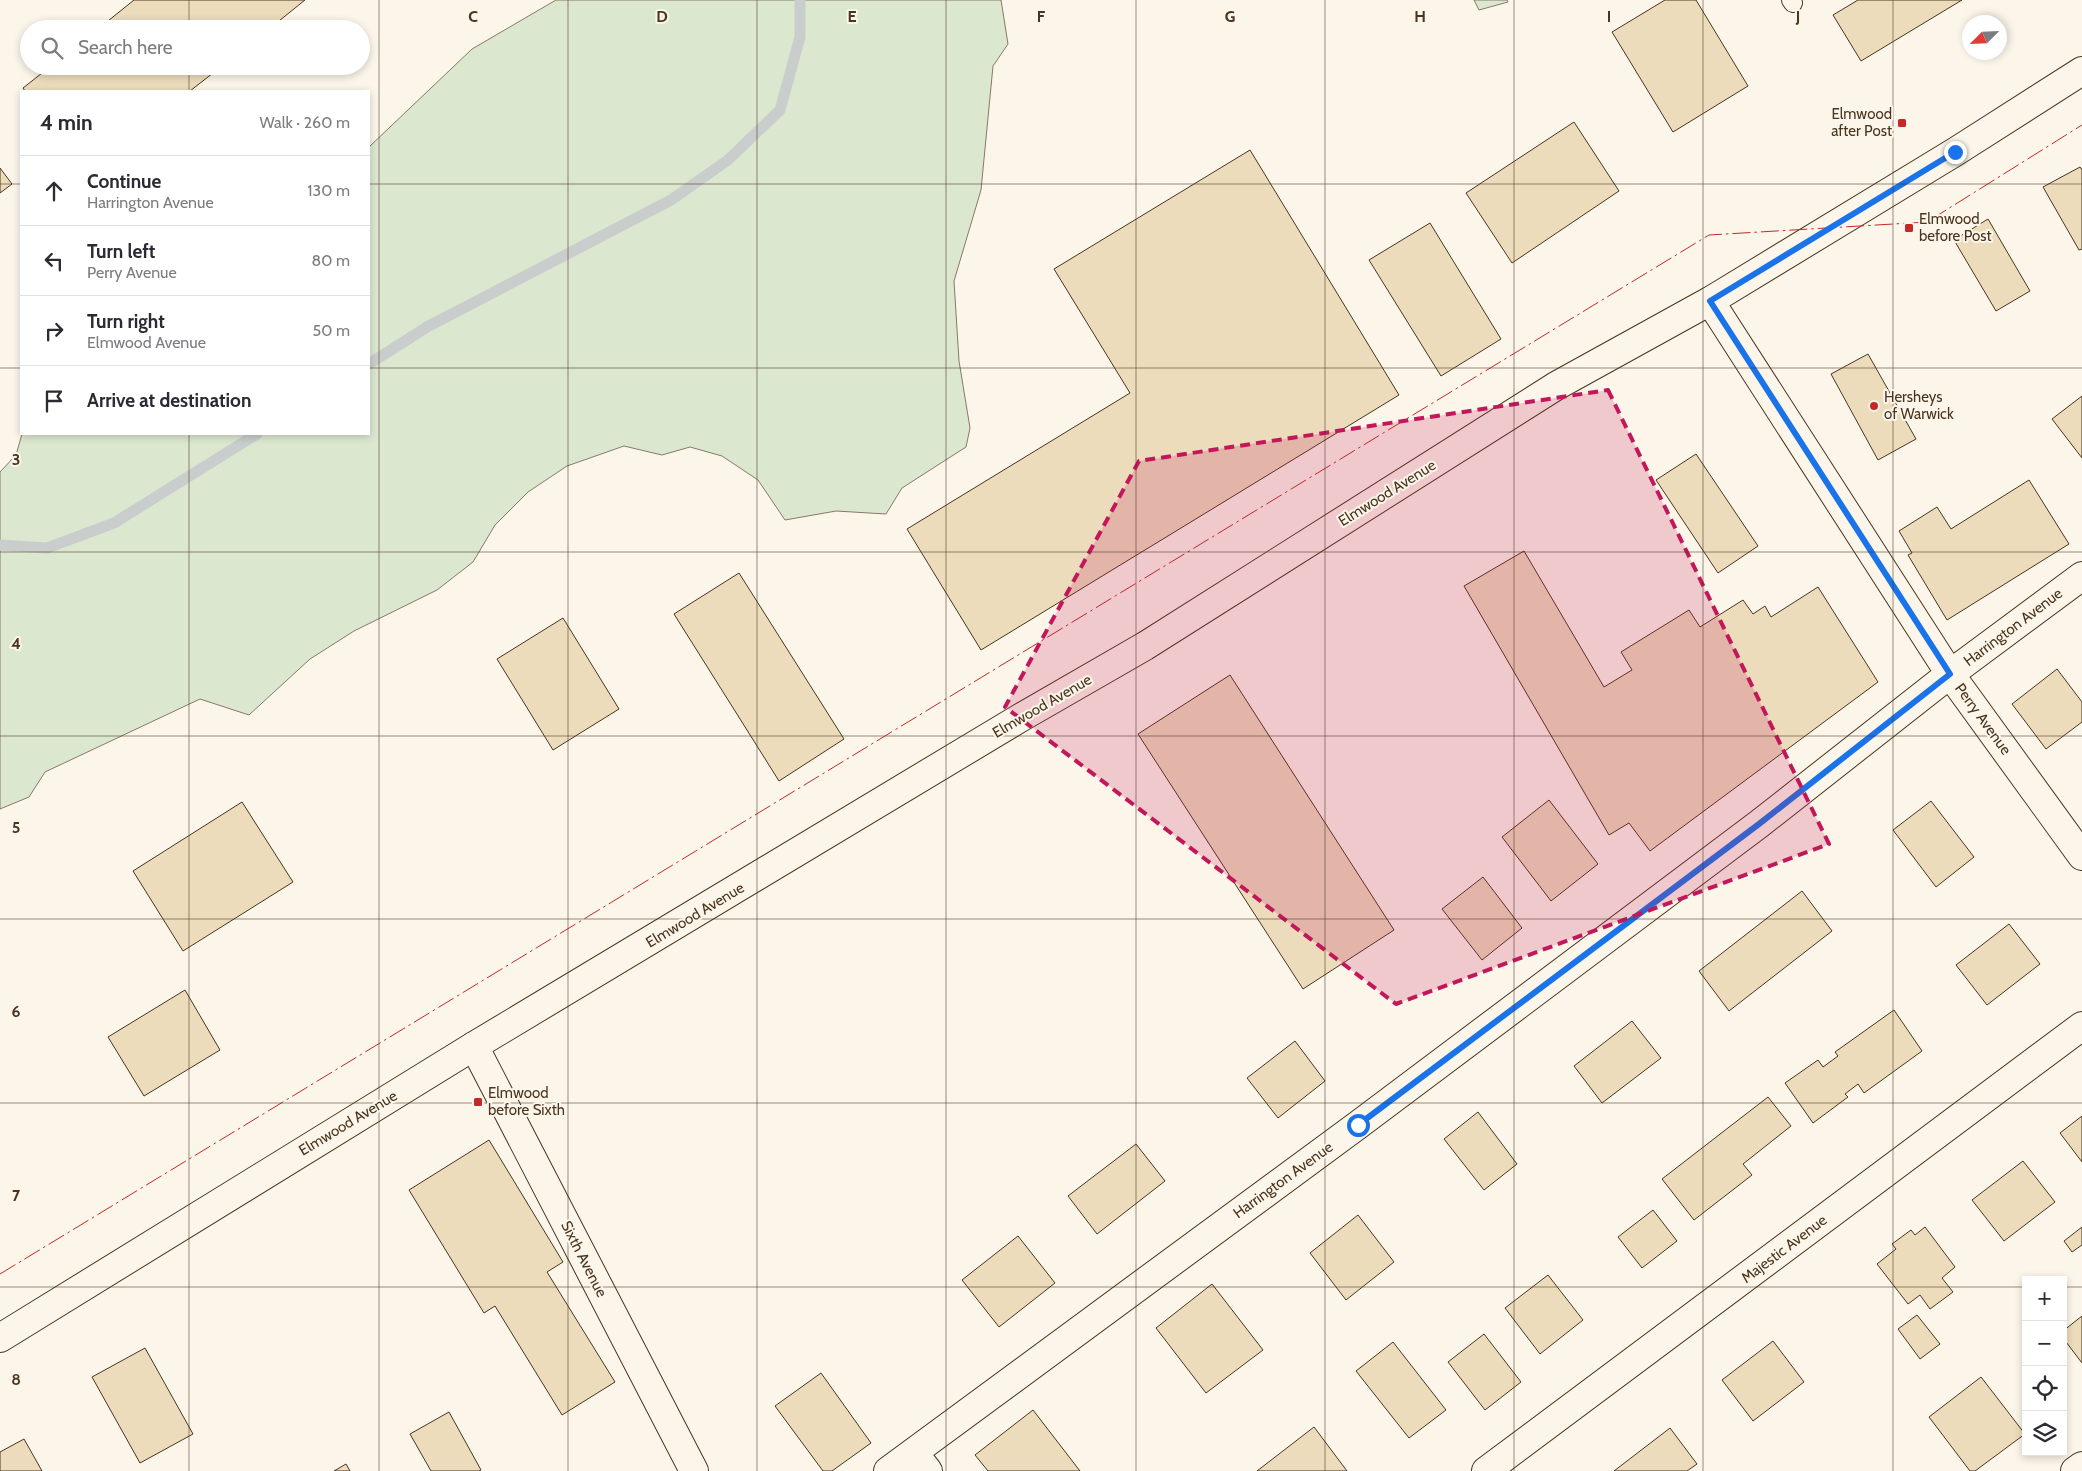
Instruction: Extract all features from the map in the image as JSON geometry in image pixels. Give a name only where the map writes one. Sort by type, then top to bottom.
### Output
[{"type":"street","name":"Elmwood Avenue","points":[[0,1338],[474,1046],[1020,718],[1145,646],[1556,386],[1710,301],[1955,152],[2082,71]]},
{"type":"street","name":"Perry Avenue","points":[[1710,301],[1950,674],[2082,856]]},
{"type":"street","name":"Harrington Avenue","points":[[888,1471],[921,1462],[1358,1125],[1744,836],[1950,674],[2082,576]]},
{"type":"street","name":"Majestic Avenue","points":[[1486,1471],[2082,1026]]},
{"type":"street","name":"Sixth Avenue","points":[[474,1046],[694,1471]]},
{"type":"street","points":[[2075,1471],[2082,1466]]},
{"type":"highlighted area","points":[[1608,390],[1829,844],[1396,1004],[1005,707],[1139,461]]},
{"type":"green space","points":[[556,0],[1001,0],[1008,44],[993,66],[981,190],[954,281],[959,361],[970,428],[966,447],[902,488],[886,514],[836,511],[785,520],[758,480],[722,456],[690,447],[662,455],[624,446],[567,466],[528,492],[495,525],[473,562],[437,590],[354,631],[310,659],[249,715],[200,699],[45,772],[29,797],[0,809],[0,472],[16,455],[22,435],[370,435],[370,146],[472,49]]},
{"type":"green space","points":[[1474,0],[1507,0],[1508,2],[1479,10]]},
{"type":"building","points":[[134,0],[305,0],[280,20],[109,20]]},
{"type":"building","points":[[1665,0],[1696,0],[1748,86],[1673,132],[1612,32]]},
{"type":"building","points":[[1858,0],[1962,0],[1861,61],[1833,15]]},
{"type":"building","points":[[40,75],[210,75],[191,90],[24,90],[23,88]]},
{"type":"building","points":[[1574,122],[1619,191],[1512,263],[1466,193]]},
{"type":"building","points":[[1250,150],[1399,395],[981,650],[907,529],[1130,393],[1054,269]]},
{"type":"building","points":[[2080,167],[2082,170],[2082,249],[2079,250],[2043,187]]},
{"type":"building","points":[[0,168],[12,184],[0,193]]},
{"type":"building","points":[[1988,219],[2030,291],[1996,311],[1954,240]]},
{"type":"building","points":[[1430,223],[1501,339],[1441,376],[1369,260]]},
{"type":"building","name":"Hersheys of Warwick","points":[[1868,354],[1916,439],[1878,460],[1831,374]]},
{"type":"building","points":[[2082,396],[2082,458],[2052,419]]},
{"type":"building","points":[[1696,454],[1758,546],[1718,573],[1656,480]]},
{"type":"building","points":[[2029,480],[2069,544],[1947,620],[1908,555],[1912,553],[1899,531],[1937,507],[1951,529]]},
{"type":"building","points":[[1524,551],[1604,687],[1632,670],[1621,652],[1689,610],[1700,627],[1743,600],[1753,614],[1765,606],[1771,617],[1818,587],[1878,682],[1650,851],[1629,823],[1609,835],[1464,586]]},
{"type":"building","points":[[739,573],[844,739],[779,781],[674,614]]},
{"type":"building","points":[[563,618],[619,709],[553,750],[497,659]]},
{"type":"building","points":[[2057,669],[2082,702],[2082,722],[2046,749],[2012,704]]},
{"type":"building","points":[[1230,675],[1394,930],[1303,989],[1138,734]]},
{"type":"building","points":[[1549,800],[1598,864],[1551,901],[1502,837]]},
{"type":"building","points":[[1931,801],[1974,857],[1936,887],[1893,830]]},
{"type":"building","points":[[242,802],[293,882],[183,951],[133,871]]},
{"type":"building","points":[[1483,877],[1522,928],[1482,960],[1442,909]]},
{"type":"building","points":[[1802,891],[1832,931],[1729,1011],[1699,971]]},
{"type":"building","points":[[2009,924],[2040,964],[1987,1005],[1956,965]]},
{"type":"building","points":[[185,990],[220,1050],[144,1096],[108,1037]]},
{"type":"building","points":[[1894,1010],[1922,1051],[1864,1093],[1858,1084],[1845,1094],[1848,1097],[1813,1123],[1785,1083],[1818,1060],[1823,1067],[1838,1056],[1835,1052]]},
{"type":"building","points":[[1632,1021],[1661,1058],[1602,1103],[1574,1066]]},
{"type":"building","points":[[1295,1041],[1325,1081],[1278,1118],[1247,1078]]},
{"type":"building","points":[[1768,1097],[1791,1126],[1743,1164],[1752,1175],[1694,1220],[1662,1179]]},
{"type":"building","points":[[1478,1112],[1517,1164],[1484,1190],[1444,1139]]},
{"type":"building","points":[[2082,1116],[2082,1162],[2060,1133]]},
{"type":"building","points":[[489,1140],[563,1262],[547,1272],[615,1382],[562,1415],[495,1306],[484,1313],[409,1190]]},
{"type":"building","points":[[1136,1144],[1165,1181],[1097,1234],[1068,1196]]},
{"type":"building","points":[[2023,1161],[2055,1202],[2004,1241],[1972,1200]]},
{"type":"building","points":[[1653,1210],[1677,1241],[1642,1268],[1618,1237]]},
{"type":"building","points":[[1358,1215],[1394,1262],[1346,1300],[1310,1253]]},
{"type":"building","points":[[1925,1227],[1955,1267],[1942,1278],[1953,1292],[1930,1309],[1920,1295],[1908,1304],[1877,1264],[1896,1249],[1892,1244],[1911,1230],[1915,1235]]},
{"type":"building","points":[[2082,1227],[2082,1245],[2072,1252],[2064,1241]]},
{"type":"building","points":[[1018,1236],[1055,1283],[999,1327],[962,1280]]},
{"type":"building","points":[[1548,1275],[1583,1320],[1540,1354],[1505,1308]]},
{"type":"building","points":[[1212,1284],[1263,1350],[1206,1393],[1156,1328]]},
{"type":"building","points":[[1917,1315],[1940,1344],[1920,1359],[1898,1329]]},
{"type":"building","points":[[2082,1316],[2082,1363],[2067,1343],[2067,1328]]},
{"type":"building","points":[[1484,1334],[1521,1382],[1485,1410],[1448,1362]]},
{"type":"building","points":[[1773,1341],[1804,1382],[1753,1421],[1722,1380]]},
{"type":"building","points":[[1393,1342],[1446,1410],[1409,1438],[1356,1371]]},
{"type":"building","points":[[145,1348],[193,1434],[140,1463],[92,1377]]},
{"type":"building","points":[[821,1373],[871,1443],[832,1471],[823,1471],[775,1406]]},
{"type":"building","points":[[1981,1377],[2022,1430],[2022,1436],[1975,1471],[1970,1471],[1929,1417]]},
{"type":"building","points":[[1033,1410],[1080,1471],[988,1471],[975,1455]]},
{"type":"building","points":[[449,1412],[481,1470],[431,1471],[410,1434]]},
{"type":"building","points":[[1314,1427],[1347,1471],[1257,1471]]},
{"type":"building","points":[[1670,1428],[1697,1464],[1687,1471],[1614,1471]]},
{"type":"building","points":[[24,1439],[42,1471],[0,1471],[0,1452]]},
{"type":"building","points":[[346,1464],[350,1471],[334,1471]]},
{"type":"waterway","points":[[370,363],[427,327],[671,200],[728,160],[780,110],[800,37],[800,0]]},
{"type":"waterway","points":[[0,545],[47,548],[114,523],[255,435]]},
{"type":"power","points":[[0,1274],[1709,235],[1927,222],[2082,125]]},
{"type":"place","name":"Elmwood after Post","points":[[1902,123]]},
{"type":"place","name":"Elmwood before Post","points":[[1909,228]]},
{"type":"place","name":"Hersheys of Warwick","points":[[1874,406]]},
{"type":"place","name":"Elmwood before Sixth","points":[[478,1102]]},
{"type":"route","points":[[1358,1125],[1759,824],[1950,674],[1828,488],[1710,301],[1955,152]]}]
